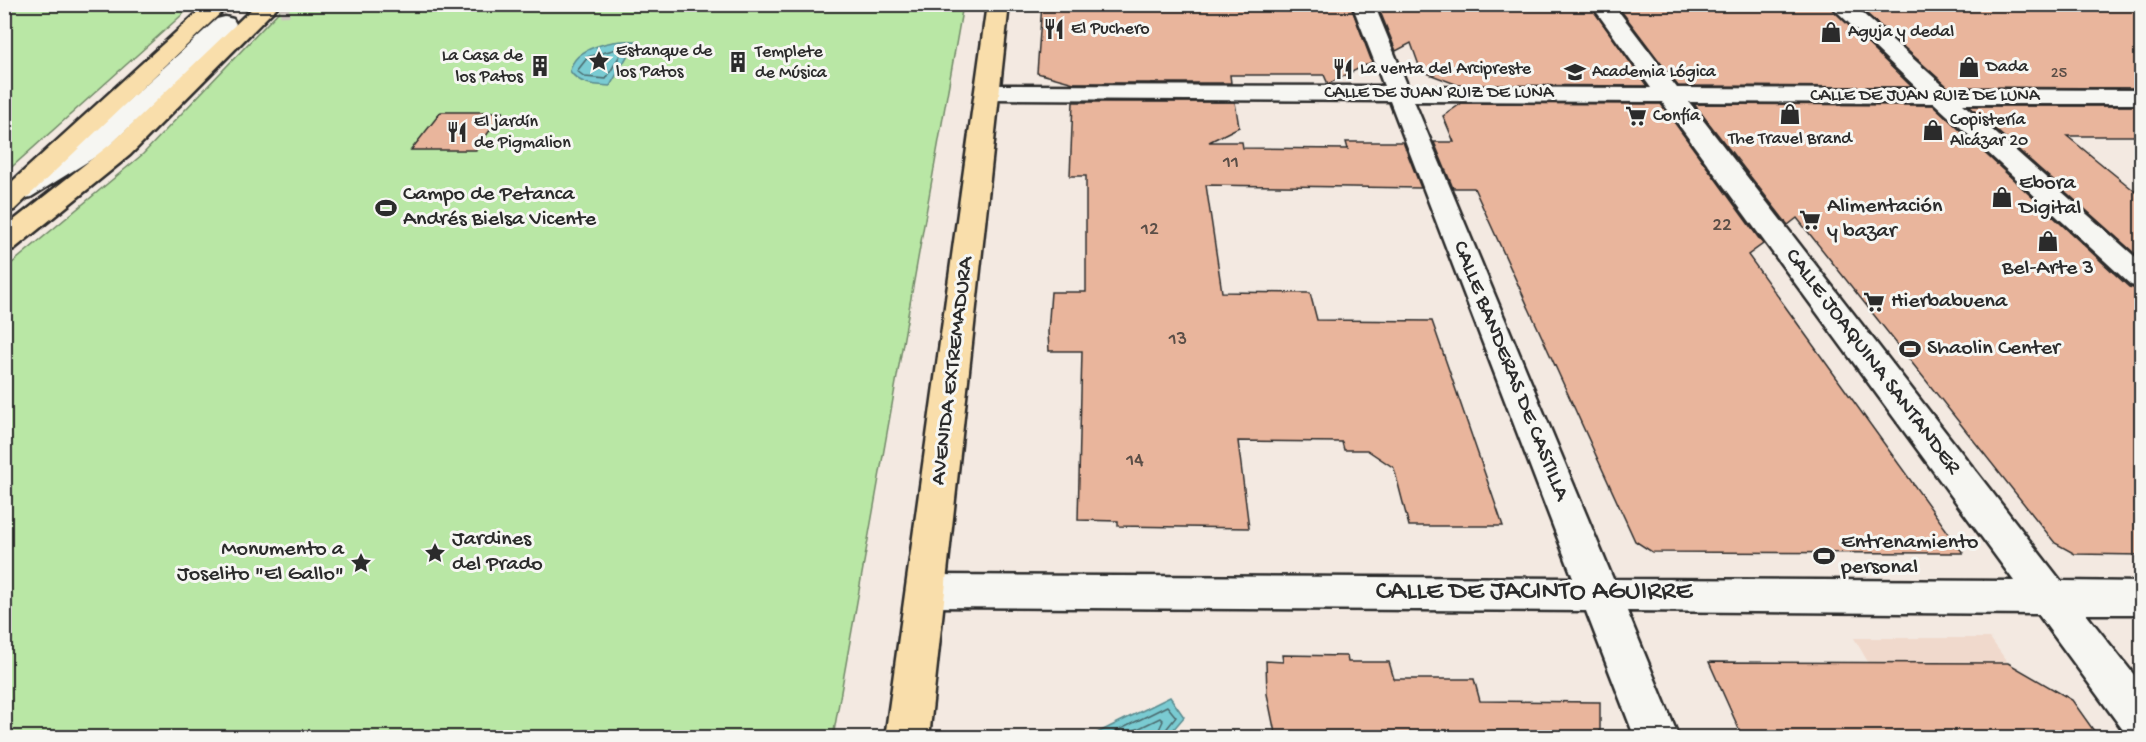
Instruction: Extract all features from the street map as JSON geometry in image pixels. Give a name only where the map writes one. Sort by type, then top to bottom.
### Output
[{"type":"main road","points":[[4,243],[121,149],[270,4]]},
{"type":"main road","name":"AVENIDA EXTREMADURA","points":[[908,738],[998,4]]},
{"type":"street","name":"CALLE BANDERAS DE CASTILLA","points":[[1363,4],[1657,738]]},
{"type":"street","name":"CALLE JOAQUINA SANTANDER","points":[[1601,4],[2142,720]]},
{"type":"street","points":[[1839,4],[2142,279]]},
{"type":"street","points":[[11,199],[94,146],[223,14]]},
{"type":"street","name":"CALLE DE JUAN RUIZ DE LUNA","points":[[988,92],[2142,96]]},
{"type":"street","name":"CALLE DE JACINTO AGUIRRE","points":[[926,591],[1599,593],[2142,598]]},
{"type":"shaded area","points":[[1854,638],[1990,638],[2008,663],[2072,700],[1912,737]]},
{"type":"green space","points":[[5,4],[193,4],[193,5],[5,173]]},
{"type":"green space","name":"Jardines del Prado","points":[[285,5],[963,5],[833,737],[5,737],[5,269],[143,154]]},
{"type":"water","name":"Estanque de los Patos","points":[[636,41],[610,86],[583,82],[570,71],[573,62],[587,50],[607,43]]},
{"type":"water","points":[[1170,697],[1184,717],[1167,737],[1089,737]]},
{"type":"building","points":[[1042,4],[1350,4],[1372,62],[1328,84],[1324,75],[1230,75],[1231,83],[1074,83],[1037,73]]},
{"type":"building","points":[[1377,4],[1589,4],[1647,86],[1458,85],[1421,71],[1411,43],[1396,51]]},
{"type":"building","points":[[1616,4],[1827,4],[1912,87],[1678,86]]},
{"type":"building","points":[[1856,4],[2142,4],[2142,88],[1948,87]]},
{"type":"building","points":[[1073,102],[1235,102],[1239,127],[1209,142],[1242,142],[1243,148],[1348,149],[1346,142],[1403,142],[1421,188],[1206,185],[1222,292],[1310,293],[1317,320],[1432,321],[1503,526],[1409,526],[1394,468],[1367,450],[1344,450],[1342,442],[1238,441],[1249,528],[1118,526],[1118,521],[1078,520],[1082,351],[1049,351],[1048,332],[1051,292],[1086,292],[1086,176],[1070,176]]},
{"type":"building","points":[[1462,103],[1661,104],[1763,244],[1748,255],[1963,553],[1652,552],[1635,541],[1474,188],[1453,188],[1434,142],[1454,142],[1443,116]]},
{"type":"building","points":[[1694,104],[1933,105],[2129,287],[2142,290],[2142,555],[2075,554],[2055,543],[1797,218],[1788,225]]},
{"type":"building","points":[[1969,106],[2142,106],[2142,136],[2067,136],[2142,197],[2142,260]]},
{"type":"building","name":"El jardín de Pigmalion","points":[[441,112],[503,112],[476,150],[411,150]]},
{"type":"building","points":[[1282,655],[1347,656],[1348,662],[1389,662],[1394,679],[1474,679],[1480,701],[1600,702],[1600,738],[1276,738],[1267,694],[1266,661],[1283,662]]},
{"type":"building","points":[[1709,662],[2008,663],[2072,700],[2099,738],[1743,738]]},
{"type":"tunnel","points":[[244,6],[289,4]]},
{"type":"place","name":"El Puchero","points":[[1054,29]]},
{"type":"place","name":"Aguja y dedal","points":[[1831,32]]},
{"type":"place","name":"Estanque de los Patos","points":[[599,61]]},
{"type":"place","name":"Templete de Música","points":[[738,62]]},
{"type":"place","name":"La Casa de los Patos","points":[[540,66]]},
{"type":"place","name":"Dada","points":[[1969,67]]},
{"type":"place","name":"La venta del Arcipreste","points":[[1343,69]]},
{"type":"place","name":"Academia Lógica","points":[[1575,72]]},
{"type":"place","name":"The Travel Brand","points":[[1790,114]]},
{"type":"place","name":"Confía","points":[[1636,116]]},
{"type":"place","name":"Copistería Alcázar 20","points":[[1933,130]]},
{"type":"place","name":"El jardín de Pigmalion","points":[[457,132]]},
{"type":"place","name":"Ebora Digital","points":[[2002,197]]},
{"type":"place","name":"Campo de Petanca Andrés Bielsa Vicente","points":[[386,208]]},
{"type":"place","name":"Alimentación y bazar","points":[[1810,220]]},
{"type":"place","name":"Bel-Arte 3","points":[[2048,241]]},
{"type":"place","name":"Hierbabuena","points":[[1874,302]]},
{"type":"place","name":"Shaolin Center","points":[[1910,349]]},
{"type":"place","name":"Jardines del Prado","points":[[435,553]]},
{"type":"place","name":"Entrenamiento personal","points":[[1824,556]]},
{"type":"place","name":"Monumento a Joselito \"El Gallo\"","points":[[361,563]]}]
